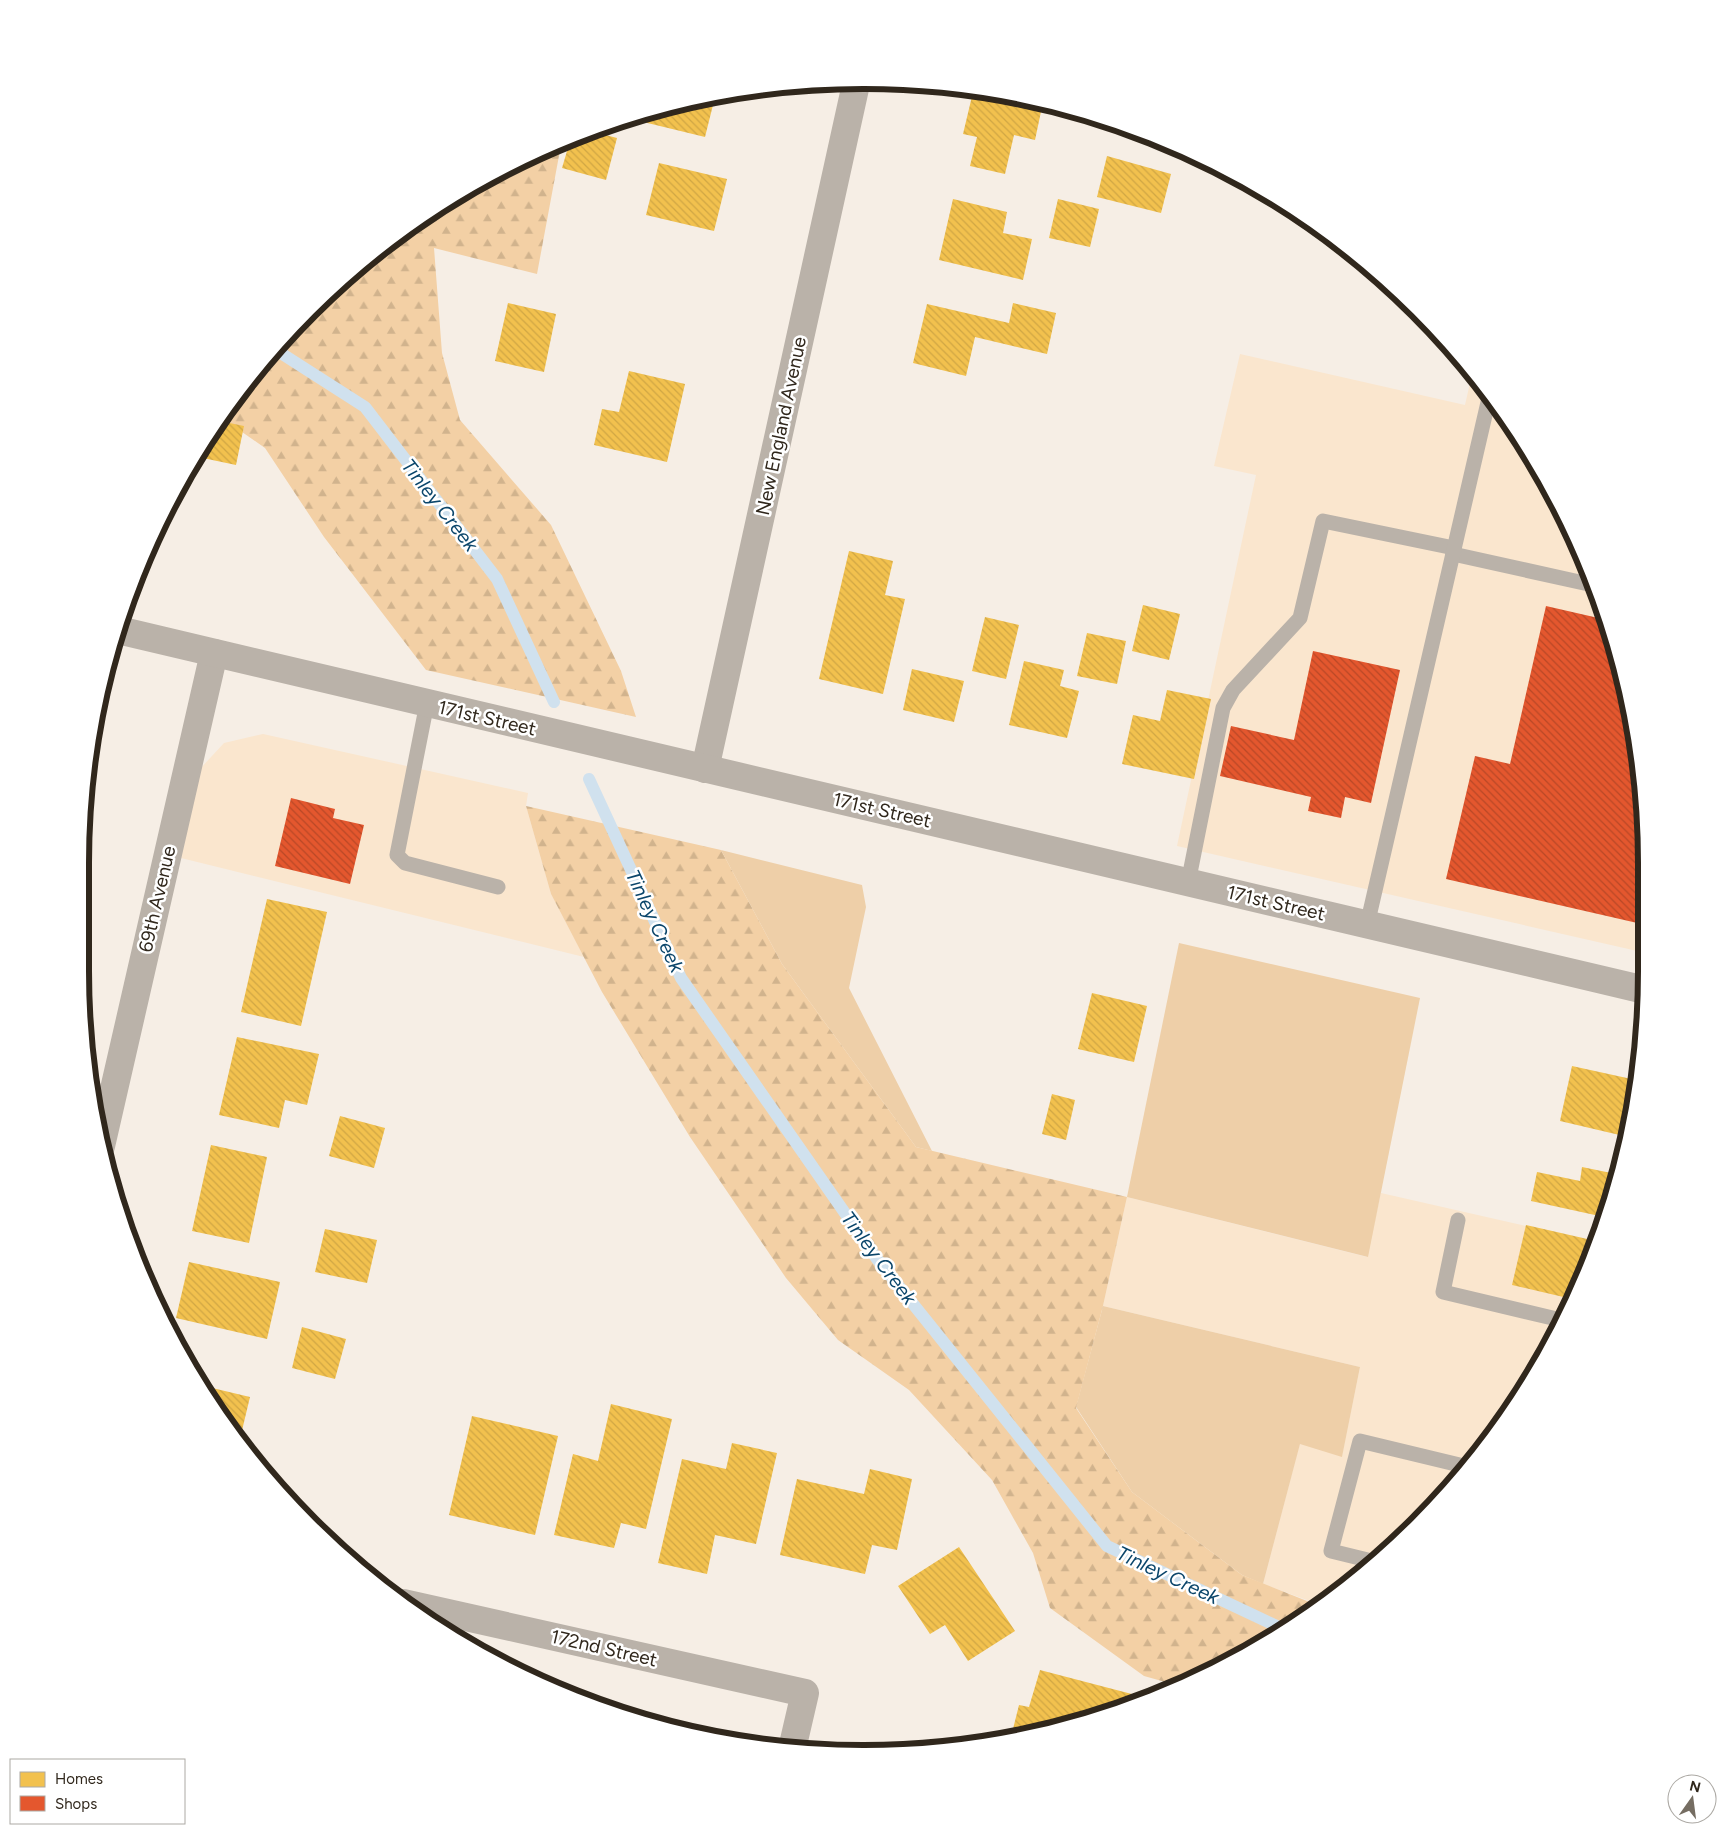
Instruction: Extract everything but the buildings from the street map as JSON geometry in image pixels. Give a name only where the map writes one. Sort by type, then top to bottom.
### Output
[{"type":"street","name":"New England Avenue","points":[[705,769],[855,89]]},
{"type":"street","name":"171st Street","points":[[125,632],[1638,988]]},
{"type":"street","name":"69th Avenue","points":[[105,1128],[214,653]]},
{"type":"street","name":"172nd Street","points":[[423,1607],[805,1693],[794,1742]]},
{"type":"lane","points":[[1367,925],[1488,406]]},
{"type":"lane","points":[[1188,883],[1223,708],[1233,690],[1300,618],[1322,521],[1585,583]]},
{"type":"lane","points":[[427,703],[397,855],[405,863],[498,887]]},
{"type":"lane","points":[[1458,1220],[1443,1292],[1555,1319]]},
{"type":"lane","points":[[1366,1560],[1331,1552],[1360,1441],[1459,1465]]},
{"type":"shaded area","points":[[1240,354],[1465,405],[1470,382],[1508,433],[1558,521],[1579,567],[1597,614],[1612,663],[1632,762],[1637,813],[1638,951],[1177,846],[1256,475],[1214,466]]},
{"type":"shaded area","points":[[263,734],[528,793],[526,806],[551,894],[584,957],[181,858],[199,770],[224,743]]},
{"type":"shaded area","points":[[721,850],[862,885],[866,907],[849,988],[932,1151],[916,1147],[782,964]]},
{"type":"shaded area","points":[[1179,943],[1420,998],[1368,1257],[1127,1197]]},
{"type":"shaded area","points":[[1381,1193],[1589,1240],[1558,1313],[1534,1358],[1508,1401],[1478,1442],[1446,1481],[1411,1518],[1374,1553],[1312,1602],[1263,1584],[1300,1443],[1342,1456],[1360,1367],[1103,1306],[1127,1197],[1367,1257]]},
{"type":"shaded area","points":[[1103,1306],[1360,1367],[1342,1457],[1300,1444],[1263,1584],[1242,1575],[1132,1492],[1076,1407]]},
{"type":"green space","points":[[560,151],[537,274],[434,248],[442,353],[460,420],[551,525],[621,671],[636,717],[426,670],[324,537],[265,448],[227,422],[281,353],[316,316],[353,281],[433,219],[476,193]]},
{"type":"green space","points":[[526,806],[721,850],[782,964],[916,1147],[1127,1197],[1103,1306],[1076,1408],[1132,1492],[1242,1575],[1311,1603],[1251,1641],[1167,1683],[1144,1676],[1050,1608],[1033,1553],[992,1480],[909,1390],[838,1340],[786,1278],[690,1137],[602,992],[551,894]]},
{"type":"waterway","name":"Tinley Creek","points":[[281,353],[365,407],[497,579],[554,702]]},
{"type":"waterway","name":"Tinley Creek","points":[[589,779],[681,978],[877,1259],[1107,1546],[1276,1626]]}]
